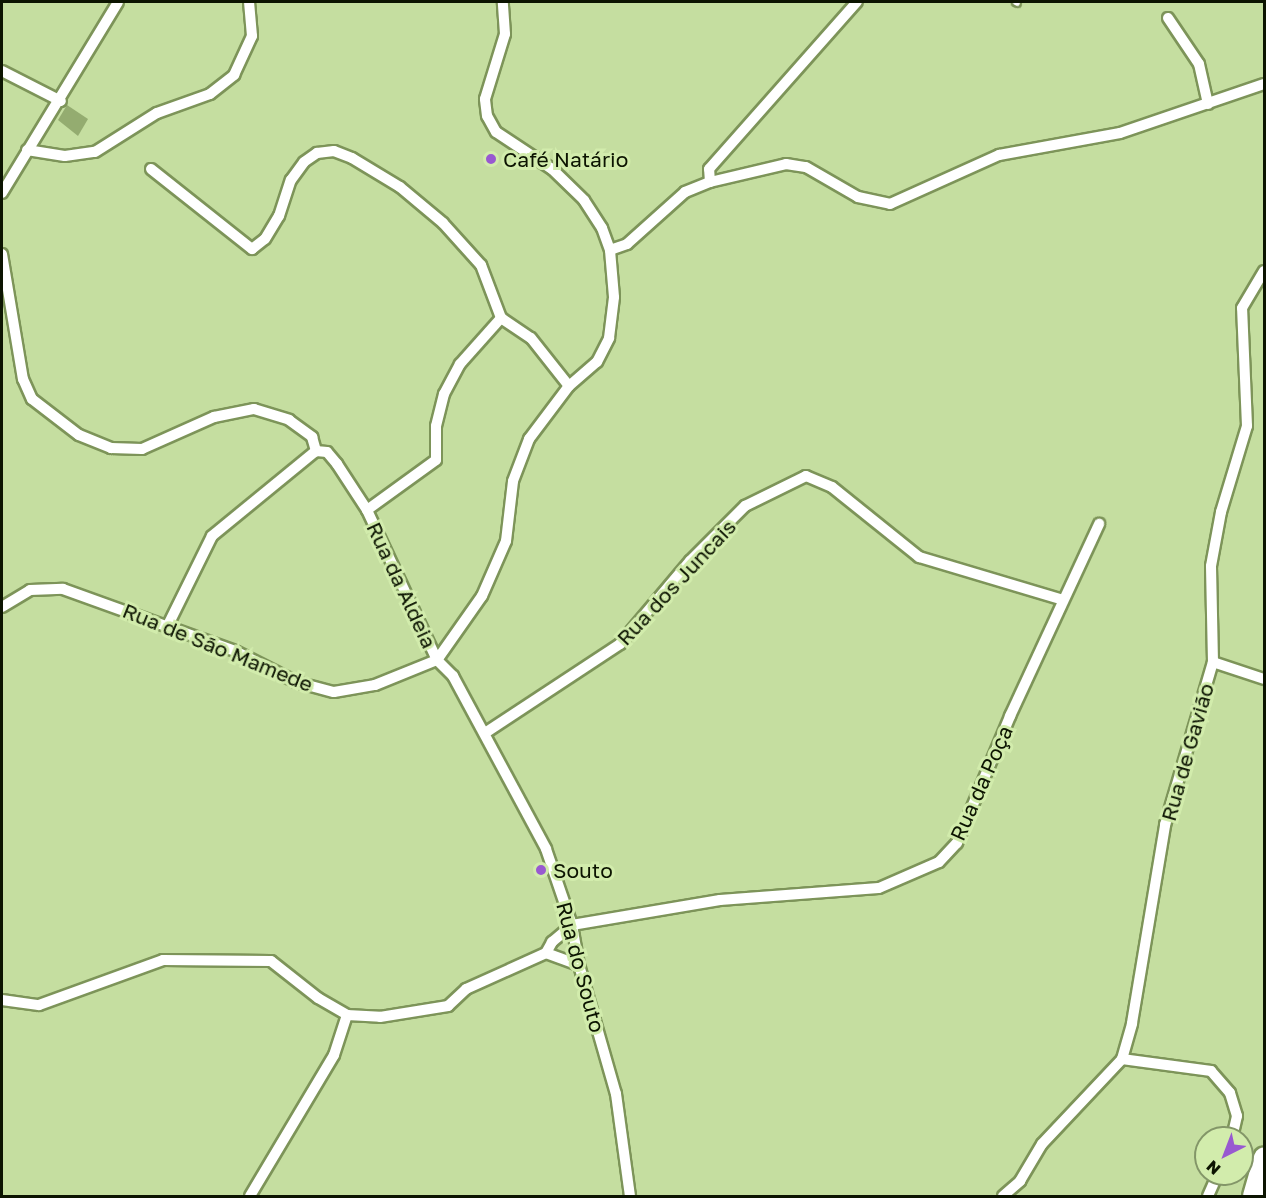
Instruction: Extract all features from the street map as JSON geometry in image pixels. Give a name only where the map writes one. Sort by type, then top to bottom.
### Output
[{"type":"highway","points":[[1253,1197],[1264,1158]]},
{"type":"street","points":[[2,193],[27,150],[61,101],[118,2]]},
{"type":"street","points":[[27,150],[65,156],[95,152],[157,113],[210,94],[234,75],[252,36],[249,2]]},
{"type":"street","points":[[437,660],[482,596],[506,541],[513,481],[529,439],[569,386],[597,362],[609,338],[614,297],[610,250],[602,228],[584,200],[552,170],[496,132],[487,116],[485,99],[505,34],[504,2]]},
{"type":"street","points":[[710,182],[709,169],[857,2]]},
{"type":"street","points":[[1168,18],[1199,64],[1208,104]]},
{"type":"street","points":[[2,70],[61,101]]},
{"type":"street","points":[[610,250],[627,244],[686,192],[710,182],[786,164],[806,167],[858,197],[890,204],[999,155],[1120,133],[1264,84]]},
{"type":"street","points":[[151,169],[252,249],[265,239],[279,216],[291,180],[304,162],[317,153],[334,151],[400,187],[443,223],[482,265],[501,318],[531,338],[569,386]]},
{"type":"street","points":[[2,254],[23,379],[32,399],[80,435],[111,448],[142,449],[214,417],[254,409],[289,420],[312,437],[316,451],[212,536],[168,625]]},
{"type":"street","name":"Rua de Gavião","points":[[1003,1197],[1020,1181],[1042,1144],[1122,1059],[1132,1023],[1165,825],[1213,662],[1211,566],[1221,512],[1247,426],[1242,308],[1264,271]]},
{"type":"street","name":"Rua da Aldeia","points":[[367,510],[436,460],[436,426],[444,394],[460,364],[501,318]]},
{"type":"street","name":"Rua da Aldeia","points":[[316,451],[327,452],[338,464],[367,510],[437,660]]},
{"type":"street","name":"Rua dos Juncais","points":[[485,733],[620,644],[690,561],[746,506],[806,476],[832,487],[919,557],[1063,600]]},
{"type":"street","name":"Rua da Poça","points":[[572,925],[720,900],[879,888],[939,862],[957,843],[1063,600],[1099,524]]},
{"type":"street","name":"Rua de São Mamede","points":[[2,607],[30,590],[63,589],[235,651],[296,682],[334,692],[375,685],[437,660]]},
{"type":"street","name":"Rua do Souto","points":[[437,660],[453,676],[546,849],[572,925],[579,965],[616,1094],[630,1197]]},
{"type":"street","points":[[1213,662],[1264,679]]},
{"type":"street","points":[[2,1000],[39,1005],[163,960],[271,962],[318,999],[347,1015],[380,1017],[448,1006],[466,989],[546,953],[552,942],[572,925]]},
{"type":"street","points":[[546,953],[579,965]]},
{"type":"street","points":[[250,1197],[334,1055],[347,1015]]},
{"type":"street","points":[[1122,1059],[1210,1071],[1230,1093],[1236,1116],[1234,1126]]},
{"type":"building","points":[[67,105],[88,119],[78,136],[58,120]]},
{"type":"place","name":"Café Natário","points":[[491,159]]},
{"type":"place","name":"Souto","points":[[541,870]]}]
